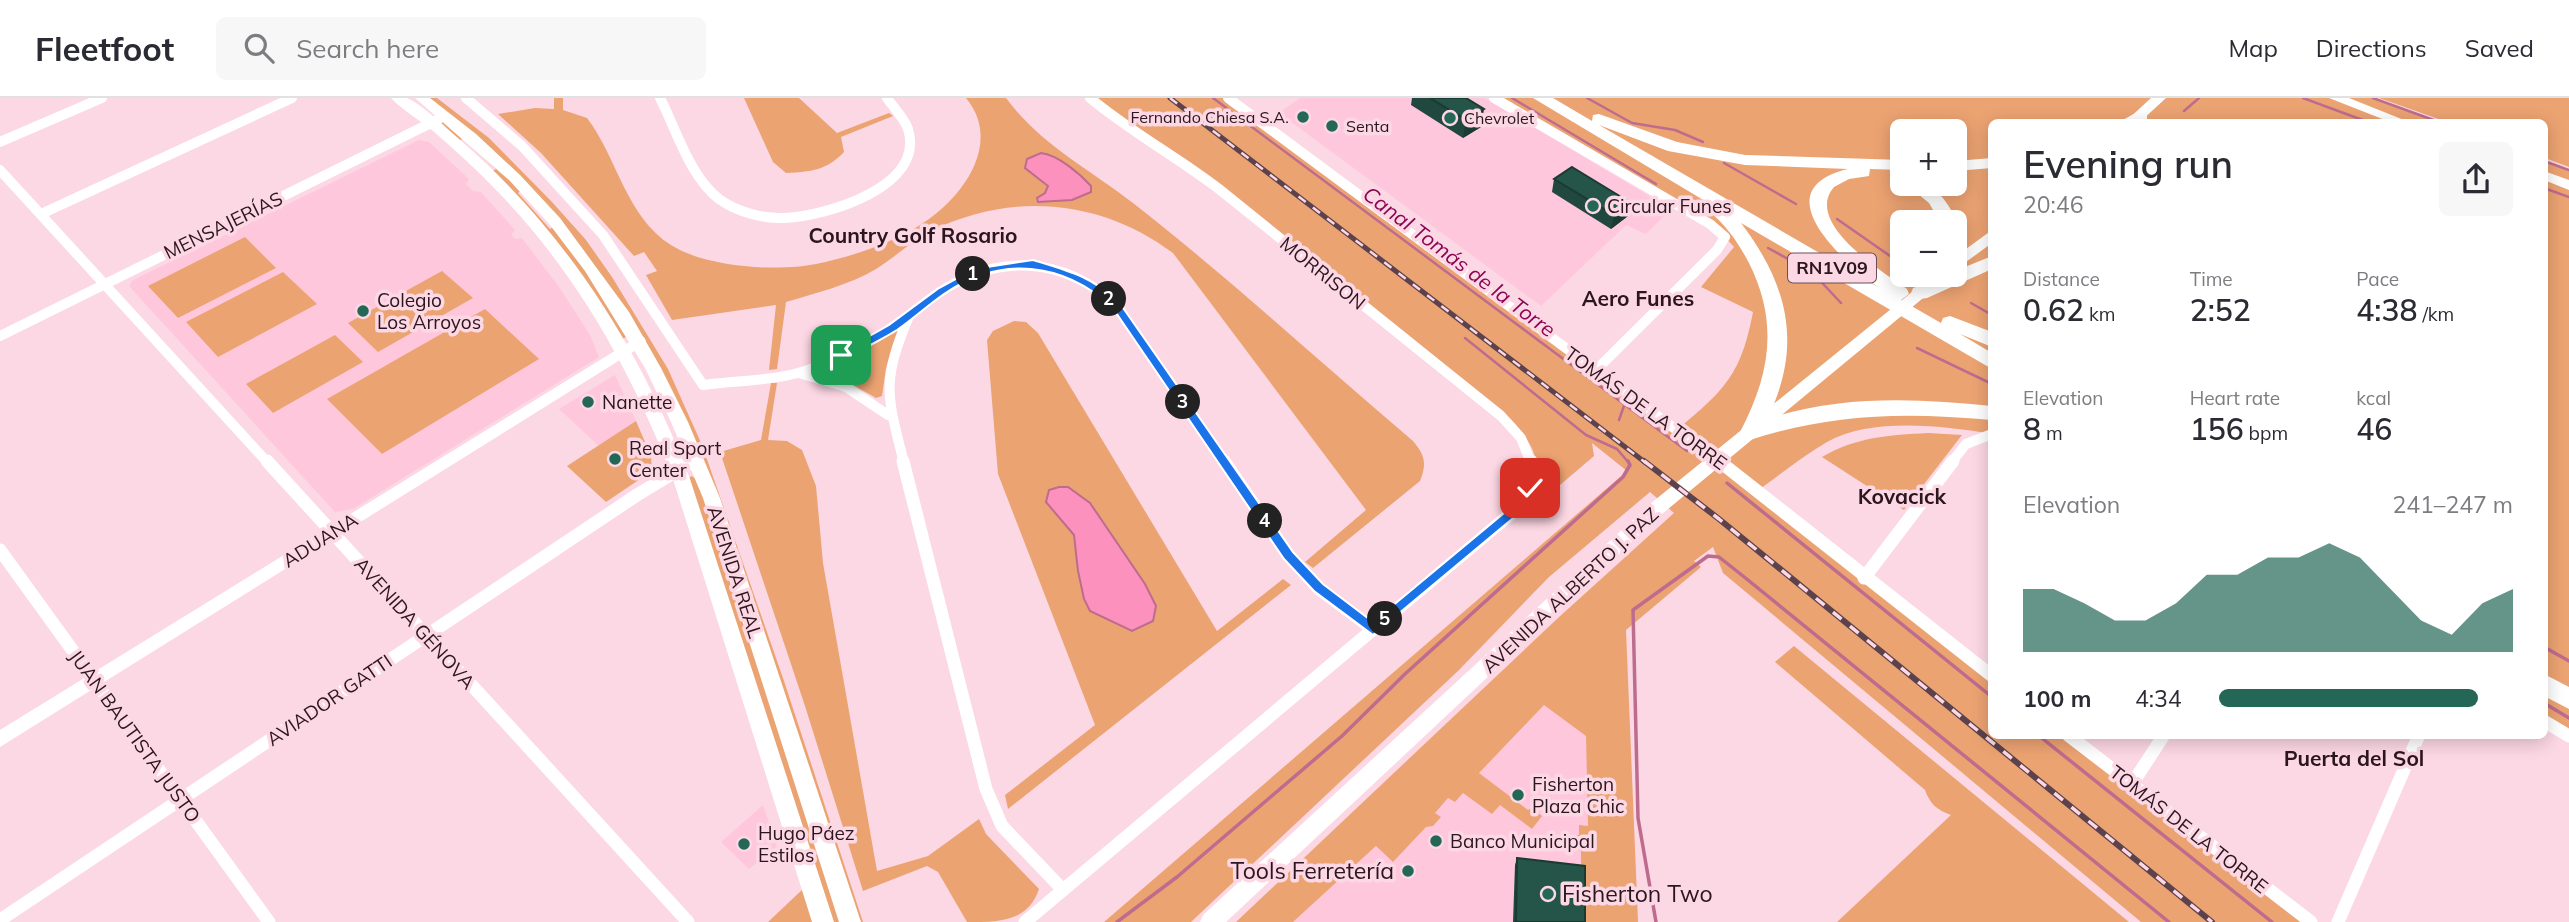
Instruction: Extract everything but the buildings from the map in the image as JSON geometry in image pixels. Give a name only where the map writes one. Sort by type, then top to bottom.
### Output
[{"type":"main road","name":"AVENIDA REAL","points":[[398,98],[483,169],[535,224],[664,388],[695,460],[850,922]]},
{"type":"main road","name":"AVENIDA REAL","points":[[422,98],[494,156],[552,215],[617,303],[642,386],[677,470],[823,922]]},
{"type":"main road","name":"RN1V09","points":[[1541,98],[1988,360]]},
{"type":"main road","name":"RN1V09","points":[[1561,98],[1988,345]]},
{"type":"main road","points":[[2136,119],[2159,98]]},
{"type":"main road","points":[[2336,98],[2394,119]]},
{"type":"main road","points":[[1595,118],[1674,147],[1745,160],[1890,165]]},
{"type":"main road","points":[[1967,165],[1988,163]]},
{"type":"main road","points":[[1890,176],[1872,172],[1839,177],[1823,189],[1817,207],[1820,220],[1834,240],[1900,294]]},
{"type":"main road","points":[[1673,175],[1723,213],[1745,239],[1775,294],[1779,353],[1771,389],[1750,432]]},
{"type":"main road","points":[[2548,177],[2569,185]]},
{"type":"main road","points":[[1932,196],[1942,210]]},
{"type":"main road","points":[[1967,256],[1988,239]]},
{"type":"main road","points":[[1920,293],[1988,264]]},
{"type":"main road","points":[[1920,293],[1923,287]]},
{"type":"main road","name":"AVENIDA ALBERTO J. PAZ","points":[[1211,922],[1656,509],[1928,287]]},
{"type":"main road","points":[[1950,323],[1988,338]]},
{"type":"main road","points":[[1750,432],[1791,417],[1871,406],[1988,414]]},
{"type":"main road","points":[[2548,671],[2569,683]]},
{"type":"main road","points":[[2548,686],[2569,699]]},
{"type":"street","points":[[0,142],[102,98]]},
{"type":"street","points":[[41,214],[292,98]]},
{"type":"street","points":[[466,98],[522,146],[603,235],[635,279],[700,382],[707,385],[799,373],[869,342],[978,271],[1008,265],[1033,264],[1057,269],[1094,285],[1115,304],[1289,556],[1318,588],[1373,629],[1025,922]]},
{"type":"street","points":[[660,98],[703,178],[718,198],[742,211],[778,218],[810,215],[857,203],[883,187],[905,164],[912,150],[909,127],[900,110],[887,98]]},
{"type":"street","name":"MORRISON","points":[[1090,98],[1124,126],[1172,154],[1200,175],[1501,416],[1522,439],[1532,469],[1530,488],[1514,511],[1373,629]]},
{"type":"street","name":"TOMÁS DE LA TORRE","points":[[1228,98],[1678,429],[1988,673]]},
{"type":"street","points":[[1494,98],[1710,224],[1725,237],[1717,250],[1596,370]]},
{"type":"street","name":"MENSAJERÍAS","points":[[0,336],[446,115]]},
{"type":"street","name":"AVENIDA GÉNOVA","points":[[0,170],[688,922]]},
{"type":"street","points":[[0,188],[11,182]]},
{"type":"street","points":[[888,415],[890,367],[909,316]]},
{"type":"street","name":"ADUANA","points":[[0,739],[631,346]]},
{"type":"street","points":[[799,373],[833,380],[853,388],[873,400],[888,415],[897,436],[993,810],[1002,825],[1063,890]]},
{"type":"street","points":[[1864,578],[1966,444],[1988,436]]},
{"type":"street","name":"AVIADOR GATTI","points":[[0,920],[426,635],[695,460]]},
{"type":"street","name":"JUAN BAUTISTA JUSTO","points":[[0,550],[269,922]]},
{"type":"street","points":[[2548,723],[2569,736]]},
{"type":"street","name":"TOMÁS DE LA TORRE","points":[[2073,739],[2311,922]]},
{"type":"street","points":[[2132,784],[2161,739]]},
{"type":"street","points":[[2338,922],[2417,739]]},
{"type":"shaded area","points":[[422,98],[437,98],[489,138],[552,202],[586,240],[612,277],[668,369],[702,445],[784,681],[863,922],[850,922],[733,565],[664,388],[552,215]]},
{"type":"shaded area","points":[[554,98],[563,98],[563,110],[587,118],[643,219],[671,245],[721,263],[781,268],[845,257],[903,235],[929,219],[956,195],[967,180],[980,148],[976,114],[966,98],[1006,98],[1050,143],[1169,232],[1413,441],[1424,460],[1420,481],[1313,568],[1305,562],[1366,510],[1173,253],[1146,235],[1087,212],[1026,206],[964,218],[925,234],[866,275],[786,302],[777,369],[769,370],[776,305],[672,320],[646,275],[657,271],[644,252],[634,256],[541,153],[498,114],[535,108],[554,109]],"holes":[[[1058,159],[1085,195],[1072,200],[1045,193],[1048,186],[1044,180]]]},
{"type":"shaded area","points":[[744,98],[799,98],[837,133],[889,113],[893,116],[841,137],[844,152],[825,166],[811,171],[786,173],[773,162]]},
{"type":"shaded area","points":[[1097,98],[1228,98],[1678,429],[1720,391],[1737,366],[1743,351],[1753,312],[1701,287],[1734,247],[1725,237],[1494,98],[2373,98],[2431,119],[1988,119],[1988,434],[1930,426],[1865,429],[1827,442],[1757,491],[1988,674],[1988,739],[2073,739],[2311,922],[2141,922],[1723,573],[1713,547],[1694,561],[1701,567],[1626,630],[1638,922],[1582,922],[1581,851],[1572,847],[1573,835],[1579,835],[1579,825],[1588,826],[1586,736],[1544,705],[1479,773],[1528,810],[1531,808],[1542,816],[1532,829],[1500,805],[1492,814],[1463,793],[1455,802],[1448,798],[1435,813],[1441,817],[1433,826],[1426,827],[1393,862],[1376,846],[1293,922],[1236,922],[1558,618],[1674,513],[1650,492],[1549,577],[1458,671],[1191,922],[1104,922],[1627,471],[1592,443],[1594,456],[1540,502],[1532,497],[1537,471],[1532,449],[1520,429],[1502,410],[1190,162],[1110,111]]},
{"type":"shaded area","points":[[1300,98],[1485,98],[1671,209],[1646,234],[1626,225],[1541,306],[1279,113]]},
{"type":"shaded area","points":[[2379,98],[2569,98],[2569,167],[2548,159],[2548,119],[2438,119]]},
{"type":"shaded area","points":[[443,121],[522,190],[518,193],[550,229],[555,226],[629,336],[622,339],[491,172],[496,169],[463,139],[457,141],[439,123]]},
{"type":"shaded area","name":"Colegio Los Arroyos","points":[[419,140],[429,142],[469,179],[466,184],[473,191],[481,192],[515,230],[511,235],[516,239],[522,238],[559,287],[590,335],[599,357],[353,509],[335,512],[129,286],[133,280]]},
{"type":"shaded area","points":[[1041,153],[1054,157],[1074,170],[1091,186],[1091,192],[1072,200],[1038,202],[1037,198],[1045,193],[1048,186],[1025,168],[1027,159]]},
{"type":"shaded area","points":[[2548,162],[2569,170],[2569,736],[2548,723]]},
{"type":"shaded area","points":[[245,237],[276,268],[178,318],[148,286]]},
{"type":"shaded area","points":[[442,271],[473,298],[378,352],[348,323]]},
{"type":"shaded area","points":[[283,272],[317,304],[218,357],[186,322]]},
{"type":"shaded area","points":[[485,309],[539,359],[382,454],[327,399]]},
{"type":"shaded area","points":[[1014,321],[1026,322],[1038,333],[1217,631],[1283,579],[1291,585],[1008,809],[1005,795],[1095,725],[998,474],[987,340],[993,331]],"holes":[[[1090,503],[1145,584],[1132,631],[1084,599],[1074,535],[1053,511]]]},
{"type":"shaded area","points":[[896,330],[882,396],[876,398],[841,378],[817,372]]},
{"type":"shaded area","points":[[335,335],[363,362],[273,413],[246,384]]},
{"type":"shaded area","points":[[615,375],[636,421],[599,446],[559,409]]},
{"type":"shaded area","points":[[771,383],[777,383],[768,440],[787,441],[802,450],[816,486],[823,563],[877,871],[928,856],[979,819],[986,834],[1039,889],[1028,908],[1020,914],[1001,920],[967,922],[938,872],[927,866],[863,891],[805,706],[720,452],[761,440]]},
{"type":"shaded area","name":"Real Sport Center","points":[[636,421],[651,456],[652,471],[606,502],[567,466]]},
{"type":"shaded area","points":[[1928,433],[1962,435],[1904,510],[1822,457],[1860,441]]},
{"type":"shaded area","points":[[692,476],[699,482],[844,922],[828,922],[687,479]]},
{"type":"shaded area","points":[[1068,487],[1090,503],[1145,584],[1156,606],[1153,621],[1132,631],[1090,611],[1084,599],[1078,571],[1074,535],[1046,502],[1049,490]]},
{"type":"shaded area","name":"Fisherton Plaza Chic","points":[[1602,630],[1606,922],[1293,922],[1464,766]]},
{"type":"shaded area","points":[[1794,646],[2129,922],[1837,922],[1951,815],[1935,806],[1925,790],[1775,662]]},
{"type":"shaded area","points":[[763,805],[777,846],[749,869],[721,842]]},
{"type":"shaded area","points":[[803,889],[813,922],[768,922]]},
{"type":"waterway","name":"Canal Tomás de la Torre","points":[[1213,98],[1624,404]]},
{"type":"waterway","points":[[1512,98],[1656,184]]},
{"type":"waterway","points":[[1587,98],[1632,123],[1675,130],[1703,142]]},
{"type":"waterway","points":[[2184,111],[2199,98]]},
{"type":"waterway","points":[[2303,98],[2360,119]]},
{"type":"waterway","points":[[2373,98],[2431,119]]},
{"type":"waterway","points":[[2548,162],[2569,170]]},
{"type":"waterway","points":[[1724,163],[1796,204]]},
{"type":"waterway","points":[[2548,189],[2569,197]]},
{"type":"waterway","points":[[1837,219],[1890,256]]},
{"type":"waterway","points":[[1768,248],[1812,272],[1841,303]]},
{"type":"waterway","points":[[1971,303],[1988,313]]},
{"type":"waterway","points":[[1465,338],[1586,435],[1617,449],[1629,463]]},
{"type":"waterway","points":[[1917,348],[1988,382]]},
{"type":"waterway","points":[[1619,420],[1624,404]]},
{"type":"waterway","name":"Canal Tomás de la Torre","points":[[1624,404],[1687,451]]},
{"type":"waterway","points":[[1117,922],[1177,877],[1342,736],[1405,674],[1623,477],[1629,463]]},
{"type":"waterway","name":"Canal Tomás de la Torre","points":[[1727,483],[1988,694]]},
{"type":"waterway","points":[[1656,922],[1638,818],[1633,610],[1708,556],[1719,557],[1743,576],[2169,922]]},
{"type":"waterway","points":[[2548,649],[2569,661]]},
{"type":"waterway","points":[[2548,705],[2569,718]]},
{"type":"waterway","name":"Canal Tomás de la Torre","points":[[2043,739],[2272,922]]},
{"type":"railway","points":[[1170,98],[1646,463]]},
{"type":"railway","points":[[1644,461],[1988,739]]},
{"type":"railway","points":[[1988,739],[2212,922]]},
{"type":"place","name":"Fernando Chiesa S.A.","points":[[1303,117]]},
{"type":"place","name":"Chevrolet","points":[[1450,118]]},
{"type":"place","name":"Senta","points":[[1332,126]]},
{"type":"place","name":"Circular Funes","points":[[1593,206]]},
{"type":"place","name":"Colegio Los Arroyos","points":[[363,311]]},
{"type":"place","name":"Nanette","points":[[588,402]]},
{"type":"place","name":"Real Sport Center","points":[[615,459]]},
{"type":"place","name":"Fisherton Plaza Chic","points":[[1518,795]]},
{"type":"place","name":"Banco Municipal","points":[[1436,841]]},
{"type":"place","name":"Hugo Páez Estilos","points":[[744,844]]},
{"type":"place","name":"Tools Ferretería","points":[[1408,871]]},
{"type":"place","name":"Fisherton Two","points":[[1548,894]]},
{"type":"district","name":"Country Golf Rosario","points":[[913,236]]},
{"type":"district","name":"Aero Funes","points":[[1638,299]]},
{"type":"district","name":"Kovacick","points":[[1902,497]]},
{"type":"district","name":"Puerta del Sol","points":[[2354,759]]},
{"type":"route","points":[[841,355],[892,328],[943,290],[978,271],[1008,265],[1033,264],[1079,277],[1094,285],[1115,304],[1302,572],[1318,588],[1373,629],[1514,511],[1530,488]]}]
